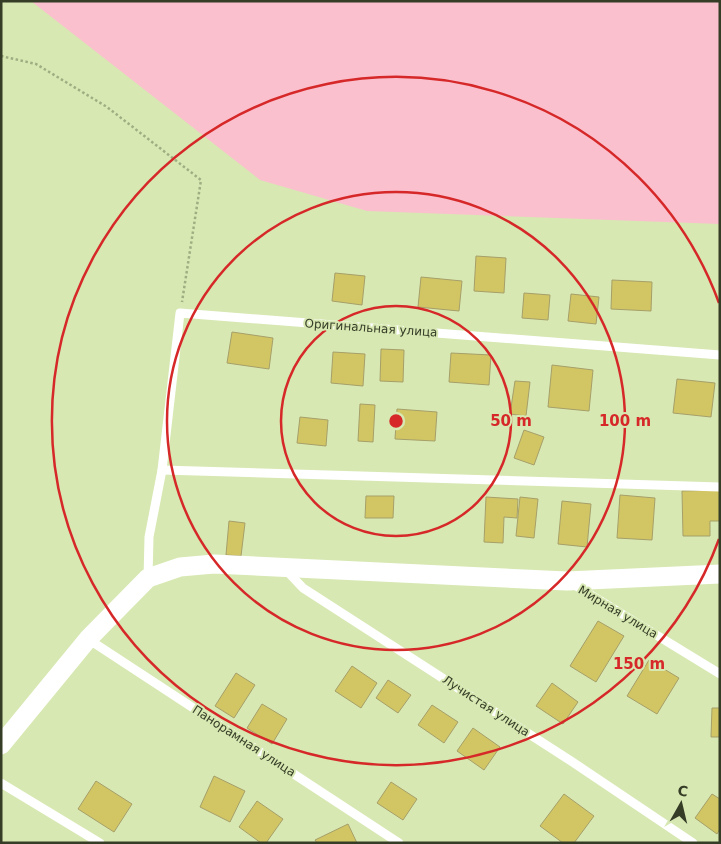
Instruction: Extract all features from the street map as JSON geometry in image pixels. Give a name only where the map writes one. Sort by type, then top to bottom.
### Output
[{"type":"street","points":[[1,745],[88,639],[148,578],[180,567],[214,564],[568,581],[720,574]]},
{"type":"lane","name":"Оригинальная улица","points":[[180,313],[720,355]]},
{"type":"lane","points":[[148,578],[149,536],[162,470],[180,313]]},
{"type":"lane","points":[[162,470],[720,486]]},
{"type":"lane","name":"Лучистая улица","points":[[283,567],[303,588],[572,761],[693,843]]},
{"type":"lane","name":"Мирная улица","points":[[568,581],[720,674]]},
{"type":"lane","name":"Панорамная улица","points":[[88,639],[399,843]]},
{"type":"lane","points":[[1,783],[100,843]]},
{"type":"path","points":[[1,56],[36,64],[107,107],[201,180],[180,313]]},
{"type":"shaded area","points":[[31,1],[720,1],[720,224],[367,211],[260,180]]},
{"type":"building","points":[[476,256],[506,258],[504,293],[474,291]]},
{"type":"building","points":[[335,273],[365,276],[362,305],[332,301]]},
{"type":"building","points":[[421,277],[462,281],[459,311],[418,307]]},
{"type":"building","points":[[612,280],[652,282],[651,311],[611,309]]},
{"type":"building","points":[[524,293],[550,295],[548,320],[522,318]]},
{"type":"building","points":[[571,294],[599,297],[596,324],[568,321]]},
{"type":"building","points":[[232,332],[273,338],[269,369],[227,363]]},
{"type":"building","points":[[381,349],[404,350],[403,382],[380,381]]},
{"type":"building","points":[[333,352],[365,354],[363,386],[331,383]]},
{"type":"building","points":[[451,353],[491,355],[489,385],[449,382]]},
{"type":"building","points":[[552,365],[593,370],[589,411],[548,407]]},
{"type":"building","points":[[677,379],[715,383],[711,417],[673,413]]},
{"type":"building","points":[[515,381],[530,382],[526,416],[510,414]]},
{"type":"building","points":[[360,404],[375,405],[373,442],[358,441]]},
{"type":"building","points":[[397,409],[437,412],[435,441],[395,439]]},
{"type":"building","points":[[300,417],[328,420],[326,446],[297,443]]},
{"type":"building","points":[[524,430],[544,437],[534,465],[514,458]]},
{"type":"building","points":[[720,490],[720,521],[710,521],[710,536],[683,536],[682,491]]},
{"type":"building","points":[[620,495],[655,498],[652,540],[617,538]]},
{"type":"building","points":[[366,496],[394,496],[393,518],[365,518]]},
{"type":"building","points":[[486,497],[518,499],[517,518],[504,517],[503,543],[484,542]]},
{"type":"building","points":[[520,497],[538,499],[534,538],[516,536]]},
{"type":"building","points":[[562,501],[591,504],[587,547],[558,544]]},
{"type":"building","points":[[229,521],[245,523],[241,556],[226,555]]},
{"type":"building","points":[[598,621],[624,636],[596,682],[570,666]]},
{"type":"building","points":[[649,660],[679,678],[657,714],[627,696]]},
{"type":"building","points":[[352,666],[377,683],[361,708],[335,691]]},
{"type":"building","points":[[236,673],[255,685],[234,718],[215,706]]},
{"type":"building","points":[[388,680],[411,695],[398,713],[376,698]]},
{"type":"building","points":[[552,683],[578,702],[563,724],[536,706]]},
{"type":"building","points":[[262,704],[287,719],[272,744],[247,728]]},
{"type":"building","points":[[432,705],[458,722],[444,743],[418,725]]},
{"type":"building","points":[[712,708],[720,708],[720,737],[711,737]]},
{"type":"building","points":[[473,728],[500,747],[484,770],[457,751]]},
{"type":"building","points":[[214,776],[245,791],[230,822],[200,807]]},
{"type":"building","points":[[96,781],[132,804],[114,832],[78,809]]},
{"type":"building","points":[[391,782],[417,799],[403,820],[377,803]]},
{"type":"building","points":[[564,794],[594,816],[574,843],[563,843],[540,826]]},
{"type":"building","points":[[712,794],[720,799],[720,829],[717,834],[695,818]]},
{"type":"building","points":[[257,801],[283,819],[266,843],[261,843],[239,827]]},
{"type":"building","points":[[348,824],[357,843],[317,843],[315,840]]}]
